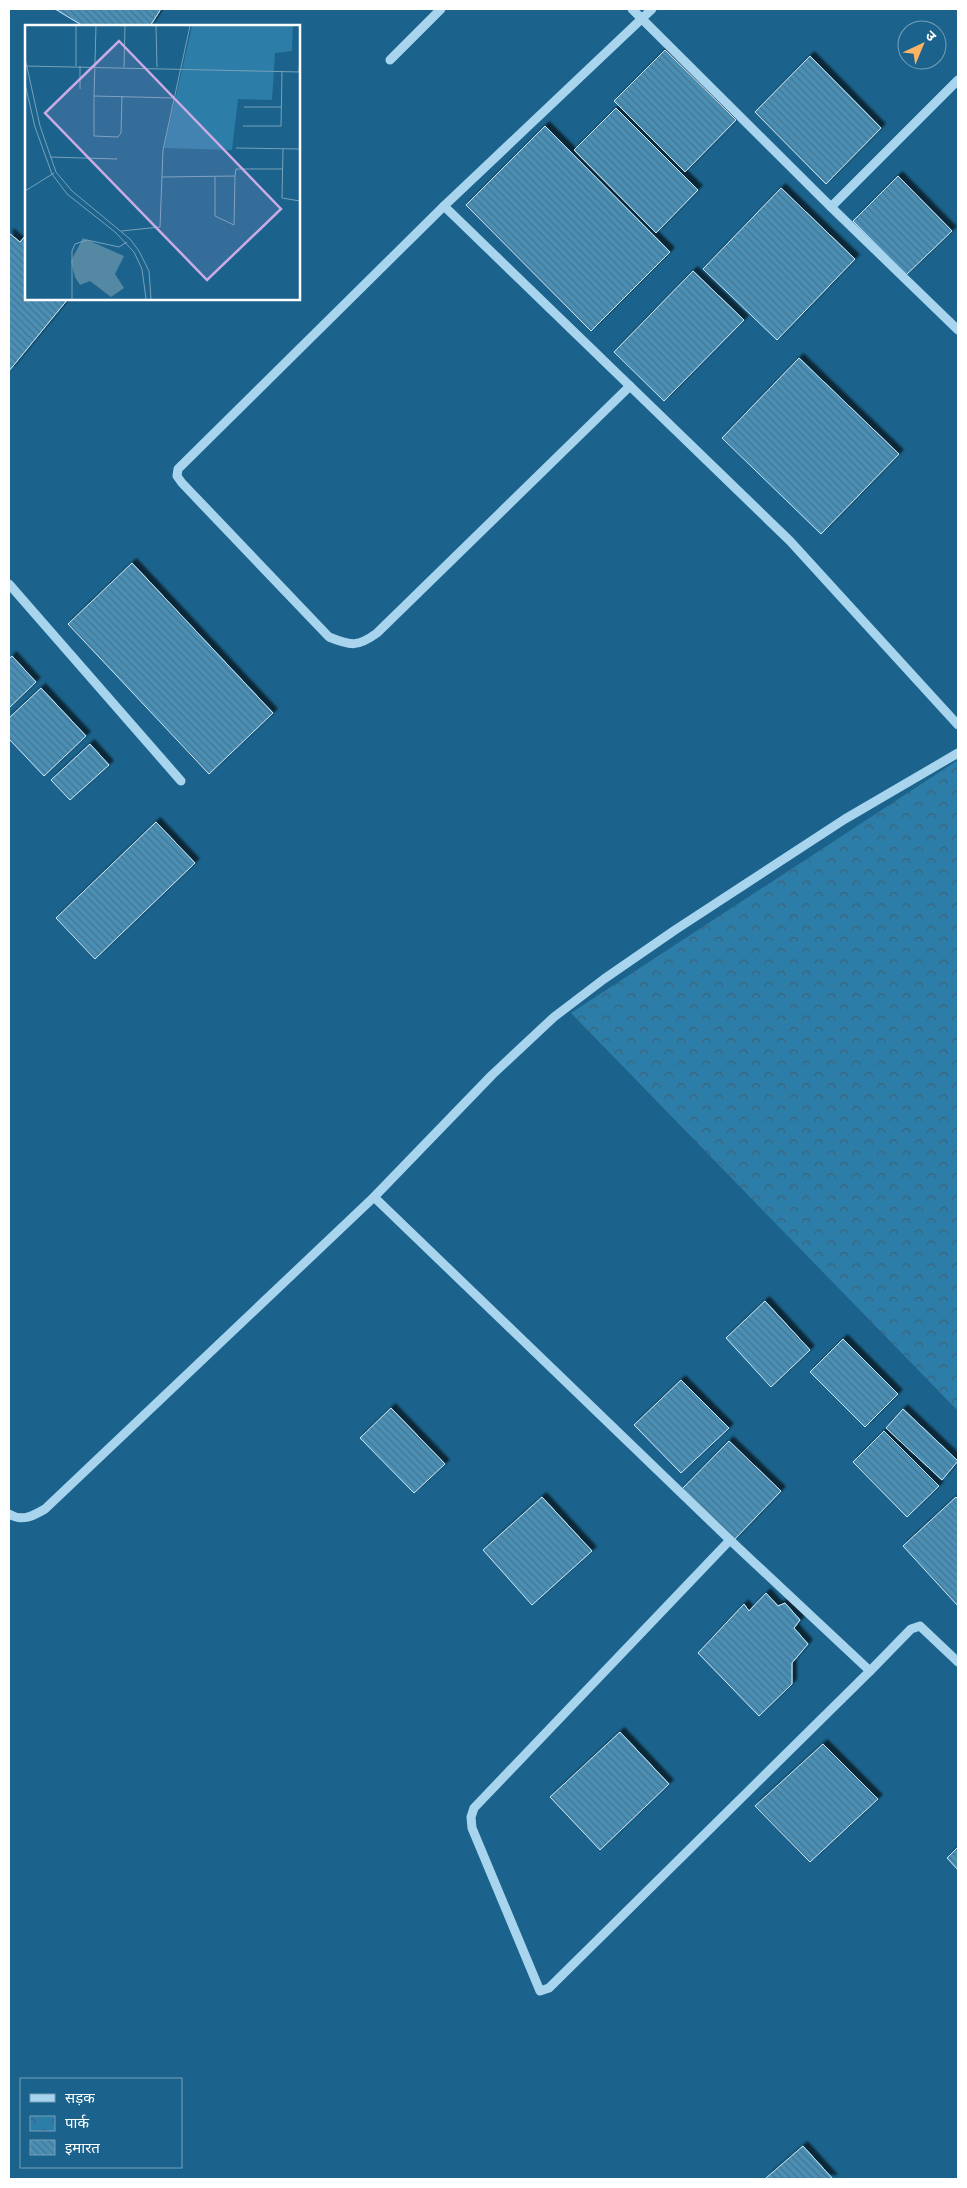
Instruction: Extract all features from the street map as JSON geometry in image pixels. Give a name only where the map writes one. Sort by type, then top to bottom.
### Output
[{"type":"street","points":[[390,60],[441,9]]},
{"type":"street","points":[[632,9],[830,207],[958,330]]},
{"type":"street","points":[[630,386],[377,633],[362,644],[346,644],[329,637],[177,476],[178,469],[444,206],[652,9]]},
{"type":"street","points":[[830,207],[958,80]]},
{"type":"street","points":[[444,206],[790,541],[958,725]]},
{"type":"street","points":[[9,584],[181,781]]},
{"type":"street","points":[[9,1514],[14,1517],[29,1518],[45,1509],[374,1197],[492,1075],[554,1017],[597,984],[845,819],[958,753]]},
{"type":"street","points":[[374,1197],[730,1540],[870,1671]]},
{"type":"street","points":[[730,1540],[474,1808],[471,1817],[472,1828],[540,1990],[549,1988],[911,1629],[920,1626],[958,1662]]},
{"type":"green space","points":[[958,760],[958,1411],[571,1013]]},
{"type":"building","points":[[55,9],[161,9],[151,25],[81,25]]},
{"type":"building","points":[[665,50],[736,120],[685,172],[614,101]]},
{"type":"building","points":[[810,56],[881,128],[826,184],[755,112]]},
{"type":"building","points":[[616,108],[698,190],[656,233],[574,150]]},
{"type":"building","points":[[545,126],[670,252],[591,331],[466,205]]},
{"type":"building","points":[[898,176],[952,231],[906,275],[853,221]]},
{"type":"building","points":[[781,188],[855,259],[777,340],[703,269]]},
{"type":"building","points":[[9,233],[20,242],[25,236],[25,300],[67,300],[9,371]]},
{"type":"building","points":[[693,271],[744,320],[664,401],[614,352]]},
{"type":"building","points":[[799,358],[899,454],[821,534],[722,438]]},
{"type":"building","points":[[132,563],[273,713],[209,774],[68,624]]},
{"type":"building","points":[[12,656],[36,682],[9,708],[9,659]]},
{"type":"building","points":[[41,688],[86,736],[44,776],[9,739],[9,718]]},
{"type":"building","points":[[90,744],[109,765],[70,800],[51,780]]},
{"type":"building","points":[[156,822],[195,863],[95,959],[56,918]]},
{"type":"building","points":[[765,1301],[810,1350],[771,1387],[726,1338]]},
{"type":"building","points":[[843,1339],[898,1394],[865,1427],[810,1372]]},
{"type":"building","points":[[681,1380],[729,1428],[681,1473],[634,1425]]},
{"type":"building","points":[[391,1408],[445,1464],[414,1493],[360,1438]]},
{"type":"building","points":[[903,1409],[958,1461],[942,1480],[886,1428]]},
{"type":"building","points":[[884,1431],[939,1486],[907,1517],[853,1462]]},
{"type":"building","points":[[729,1441],[781,1491],[733,1541],[681,1490]]},
{"type":"building","points":[[542,1497],[592,1551],[532,1605],[483,1550]]},
{"type":"building","points":[[956,1497],[958,1499],[958,1606],[903,1546]]},
{"type":"building","points":[[766,1593],[778,1606],[785,1603],[800,1620],[794,1628],[808,1644],[792,1663],[792,1684],[759,1716],[698,1653],[744,1604],[749,1611]]},
{"type":"building","points":[[620,1732],[669,1784],[600,1850],[550,1797]]},
{"type":"building","points":[[823,1744],[878,1799],[810,1862],[755,1806]]},
{"type":"building","points":[[958,1847],[958,1870],[947,1858]]},
{"type":"building","points":[[803,2146],[833,2179],[766,2178]]}]
